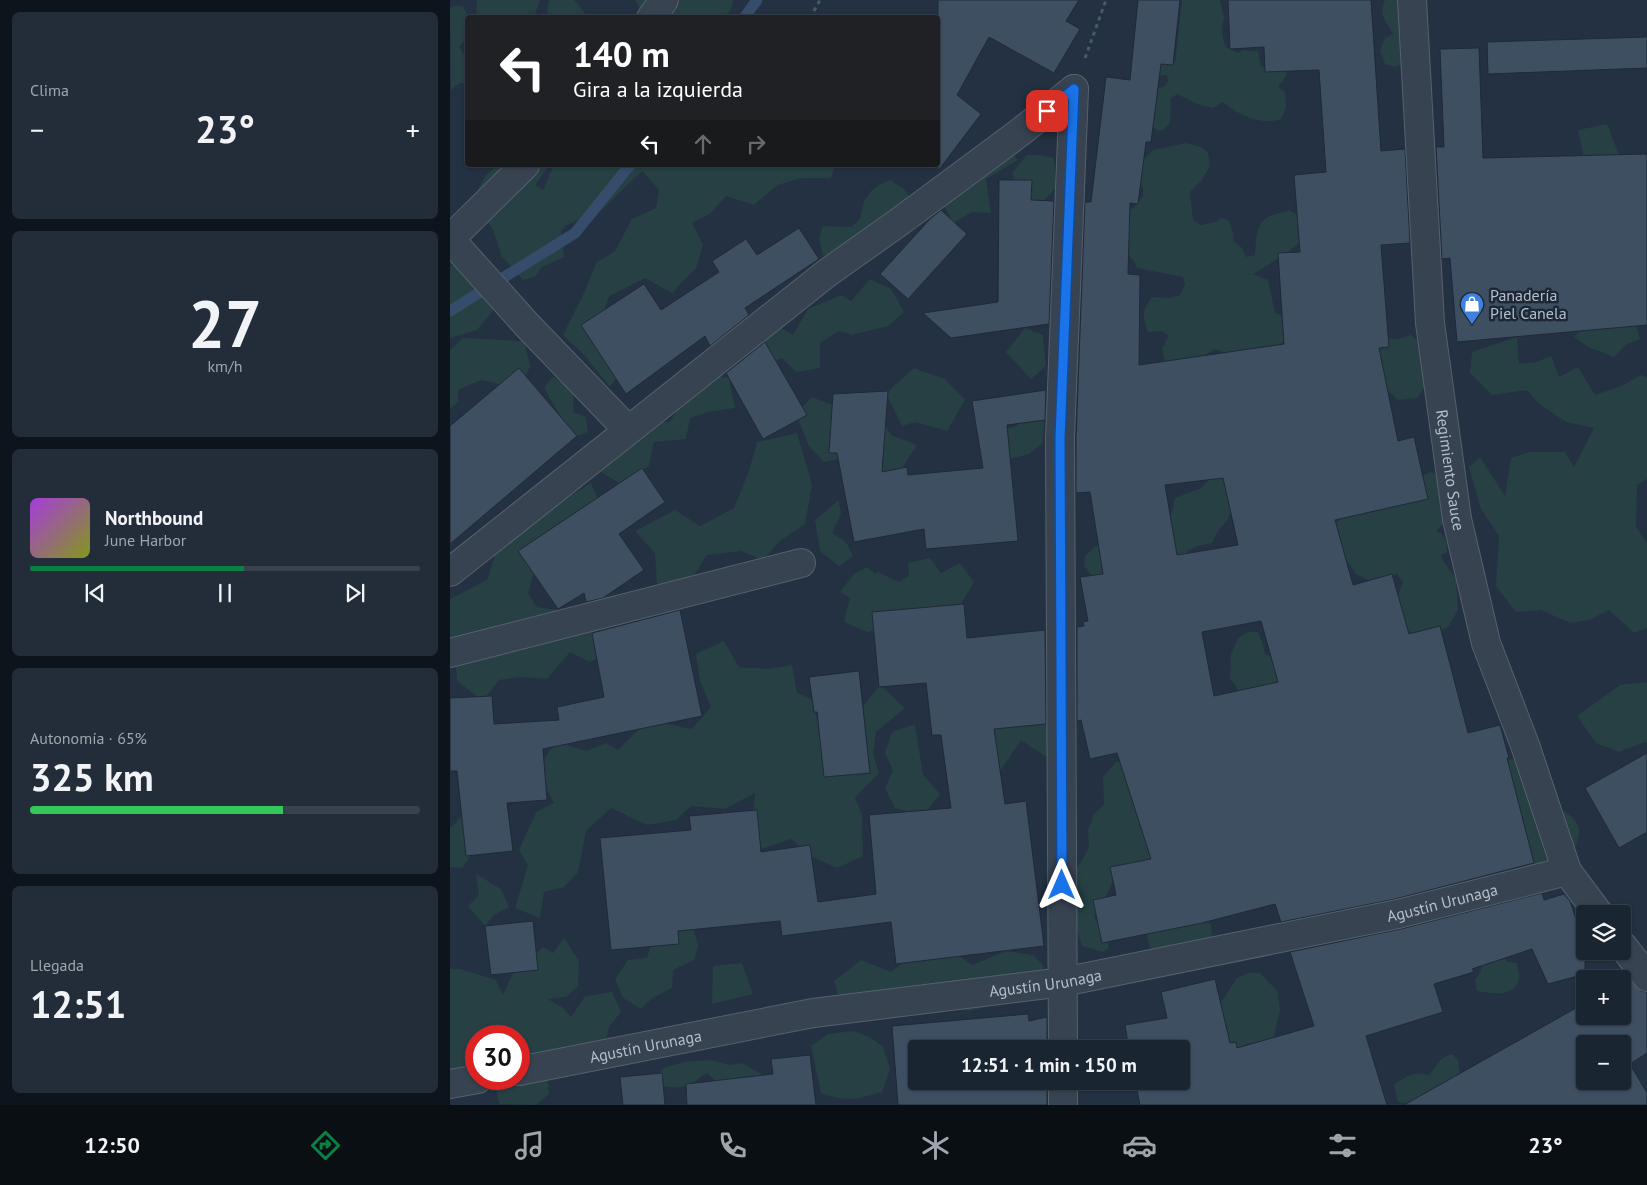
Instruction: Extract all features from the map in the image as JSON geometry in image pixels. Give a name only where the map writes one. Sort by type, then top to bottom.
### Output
[{"type":"street","points":[[653,15],[664,0]]},
{"type":"street","name":"Regimiento Sauce","points":[[1412,0],[1430,323],[1457,519],[1486,643],[1525,745],[1567,871],[1592,905]]},
{"type":"street","points":[[450,572],[828,273],[1011,139],[1074,89]]},
{"type":"street","points":[[1063,1040],[1060,438],[1074,89]]},
{"type":"street","points":[[522,167],[450,239],[526,325],[628,430]]},
{"type":"street","points":[[450,653],[801,563]]},
{"type":"street","name":"Agustín Urunaga","points":[[530,1069],[813,1013],[1063,982],[1398,914],[1567,871]]},
{"type":"street","points":[[1631,956],[1647,977]]},
{"type":"street","points":[[450,1084],[465,1081]]},
{"type":"street","points":[[1063,1090],[1063,1105]]},
{"type":"path","points":[[812,15],[820,0]]},
{"type":"path","points":[[1074,89],[1106,0]]},
{"type":"green space","points":[[477,0],[540,0],[535,15],[476,15]]},
{"type":"green space","points":[[549,0],[574,0],[586,15],[549,15],[547,12]]},
{"type":"green space","points":[[635,0],[733,0],[732,7],[727,15],[644,15],[650,9],[640,9]]},
{"type":"green space","points":[[1182,0],[1220,0],[1224,17],[1223,38],[1226,47],[1238,53],[1243,50],[1258,51],[1261,67],[1270,68],[1282,63],[1287,75],[1278,87],[1285,92],[1286,108],[1281,119],[1273,121],[1258,120],[1243,115],[1223,102],[1212,108],[1197,104],[1177,94],[1171,98],[1170,123],[1163,130],[1158,131],[1148,123],[1153,90],[1165,86],[1169,80],[1166,75],[1156,76],[1150,57],[1165,59],[1175,63]]},
{"type":"green space","points":[[1385,0],[1400,0],[1404,64],[1395,67],[1385,64],[1380,51],[1385,38],[1393,34],[1382,10]]},
{"type":"green space","points":[[463,6],[467,15],[465,15],[465,40],[459,47],[465,53],[465,83],[460,83],[451,90],[450,8]]},
{"type":"green space","points":[[1607,124],[1620,157],[1588,177],[1578,130]]},
{"type":"green space","points":[[1186,143],[1201,147],[1208,153],[1210,166],[1202,180],[1190,192],[1193,220],[1201,225],[1215,222],[1222,218],[1229,221],[1234,235],[1233,241],[1242,248],[1246,257],[1255,255],[1258,229],[1264,220],[1288,210],[1301,216],[1305,237],[1287,253],[1253,274],[1268,280],[1275,313],[1292,319],[1299,335],[1269,349],[1226,353],[1215,349],[1195,361],[1165,364],[1162,348],[1169,336],[1162,331],[1148,332],[1144,313],[1152,297],[1170,298],[1180,295],[1185,285],[1183,277],[1137,268],[1133,260],[1121,247],[1119,216],[1133,208],[1143,196],[1143,188],[1137,180],[1138,165],[1153,150]]},
{"type":"green space","points":[[1003,144],[1018,160],[986,179],[991,213],[972,212],[953,223],[941,200]]},
{"type":"green space","points":[[1027,155],[1054,158],[1056,188],[1040,205],[1013,191],[1013,172]]},
{"type":"green space","points":[[495,167],[548,167],[535,185],[543,190],[553,167],[834,167],[831,178],[801,178],[778,185],[754,205],[726,196],[711,213],[692,223],[703,245],[696,268],[672,293],[645,278],[609,296],[597,332],[624,368],[610,387],[585,356],[563,335],[584,293],[596,263],[615,251],[632,219],[656,208],[659,190],[642,171],[603,209],[567,225],[561,231],[564,257],[542,267],[535,277],[523,280],[502,257],[492,227],[485,220],[478,189],[486,175]]},
{"type":"green space","points":[[890,180],[904,189],[921,213],[908,233],[890,243],[824,259],[819,238],[823,226],[851,227],[860,219],[864,201],[871,191]]},
{"type":"green space","points":[[456,261],[500,302],[477,330],[450,338],[450,268]]},
{"type":"green space","points":[[870,279],[891,289],[904,312],[888,326],[852,335],[839,331],[820,343],[820,368],[796,372],[782,358],[764,365],[746,351],[775,325],[793,335],[808,309],[841,295],[851,301]]},
{"type":"green space","points":[[1590,321],[1635,321],[1640,339],[1627,344],[1614,357],[1588,347],[1574,337]]},
{"type":"green space","points":[[1025,328],[1043,335],[1046,366],[1031,379],[1006,352]]},
{"type":"green space","points":[[1411,335],[1425,348],[1426,386],[1417,398],[1398,400],[1392,394],[1372,385],[1380,338],[1399,339]]},
{"type":"green space","points":[[1517,337],[1519,364],[1536,362],[1551,356],[1559,377],[1578,367],[1595,395],[1621,386],[1641,375],[1647,377],[1647,479],[1637,485],[1636,527],[1647,543],[1647,628],[1634,633],[1609,610],[1589,620],[1570,623],[1541,610],[1516,612],[1496,586],[1499,536],[1481,509],[1469,467],[1480,457],[1505,496],[1511,458],[1529,452],[1565,452],[1574,467],[1594,428],[1566,422],[1539,404],[1527,390],[1492,395],[1470,373],[1472,352]]},
{"type":"green space","points":[[463,338],[524,341],[530,366],[521,389],[481,380],[458,390],[458,402],[450,409],[450,350]]},
{"type":"green space","points":[[914,368],[945,379],[965,400],[947,431],[915,422],[902,426],[886,393]]},
{"type":"green space","points":[[711,375],[729,378],[735,408],[708,412],[690,418],[686,439],[654,442],[649,466],[619,483],[601,472],[618,438],[646,422],[670,422],[686,395]]},
{"type":"green space","points":[[553,377],[574,389],[573,412],[586,417],[588,432],[577,436],[560,416],[544,388]]},
{"type":"green space","points":[[812,397],[840,408],[845,458],[824,462],[809,446],[796,414]]},
{"type":"green space","points":[[1031,403],[1044,419],[1043,443],[1029,454],[1006,460],[990,434],[1017,426]]},
{"type":"green space","points":[[875,408],[891,435],[917,445],[895,479],[861,467]]},
{"type":"green space","points":[[797,433],[812,485],[805,524],[780,541],[763,560],[741,551],[707,555],[693,577],[657,586],[655,553],[635,531],[675,510],[700,526],[734,508],[749,471],[757,442]]},
{"type":"green space","points":[[1207,445],[1235,502],[1228,519],[1217,532],[1212,543],[1197,546],[1187,551],[1192,562],[1100,586],[1084,566],[1085,556],[1114,530],[1164,529],[1173,509],[1175,498],[1201,488],[1214,474]]},
{"type":"green space","points":[[1431,472],[1441,477],[1447,520],[1436,531],[1444,537],[1446,542],[1447,552],[1441,555],[1456,579],[1458,610],[1449,626],[1431,637],[1417,638],[1390,616],[1403,583],[1397,573],[1378,585],[1356,574],[1338,548],[1336,523],[1364,498],[1401,486]]},
{"type":"green space","points":[[591,483],[601,506],[537,561],[528,593],[537,607],[571,612],[599,593],[633,604],[623,645],[590,662],[570,652],[547,679],[521,677],[499,680],[483,701],[457,681],[455,658],[450,654],[450,599],[487,580],[495,555],[533,519]]},
{"type":"green space","points":[[839,500],[841,514],[832,533],[846,542],[853,556],[839,566],[820,551],[815,520]]},
{"type":"green space","points":[[930,558],[941,573],[960,563],[974,582],[961,604],[893,626],[867,632],[844,622],[850,598],[840,592],[854,574],[867,567],[875,574],[878,572],[899,582],[909,576],[908,563]]},
{"type":"green space","points":[[1248,632],[1258,632],[1265,654],[1284,661],[1319,663],[1251,709],[1230,678],[1231,654],[1238,638]]},
{"type":"green space","points":[[724,641],[739,667],[768,669],[792,665],[797,693],[812,699],[821,735],[854,729],[863,706],[880,685],[905,708],[876,732],[873,754],[879,773],[855,798],[862,815],[863,856],[837,868],[812,857],[791,839],[755,851],[752,821],[755,793],[725,809],[691,806],[676,820],[647,825],[611,808],[586,831],[578,872],[564,887],[544,892],[540,918],[515,908],[528,865],[519,850],[536,812],[554,803],[536,770],[556,742],[587,751],[606,743],[618,750],[639,729],[667,724],[692,729],[711,707],[700,681],[696,654]]},
{"type":"green space","points":[[1647,682],[1647,743],[1645,742],[1619,752],[1596,743],[1577,716],[1620,685]]},
{"type":"green space","points":[[999,715],[1025,720],[1047,717],[1065,731],[1051,760],[1021,740],[1000,771],[981,755]]},
{"type":"green space","points":[[915,724],[923,775],[940,794],[923,816],[895,808],[885,788],[893,771],[885,753],[892,732]]},
{"type":"green space","points":[[1132,756],[1203,917],[1211,925],[1212,937],[1163,964],[1150,950],[1145,926],[1118,870],[1094,917],[1104,931],[1109,948],[1103,952],[1082,946],[1071,912],[1075,872],[1089,848],[1088,830],[1094,814],[1104,805],[1103,777],[1116,762]]},
{"type":"green space","points":[[1512,759],[1524,761],[1551,785],[1557,796],[1555,805],[1571,816],[1578,826],[1578,838],[1572,856],[1533,872],[1513,851],[1504,761]]},
{"type":"green space","points":[[461,817],[484,835],[462,868],[450,867],[450,828]]},
{"type":"green space","points":[[476,874],[501,889],[509,907],[494,915],[485,926],[468,906],[479,895]]},
{"type":"green space","points":[[690,916],[698,946],[694,960],[673,970],[672,988],[652,998],[641,1009],[623,998],[615,979],[628,960],[647,958],[653,938]]},
{"type":"green space","points":[[564,938],[579,961],[578,986],[566,997],[548,999],[563,1008],[571,1017],[585,996],[612,992],[621,1012],[609,1027],[606,1041],[530,1060],[530,1025],[465,1025],[465,1076],[450,1076],[450,969],[460,969],[496,980],[503,995],[513,973],[543,947],[553,953]]},
{"type":"green space","points":[[945,946],[972,965],[1006,951],[1033,955],[1044,966],[1036,988],[1000,980],[993,1005],[970,1011],[934,1005],[842,1006],[834,981],[861,960],[891,972],[913,955]]},
{"type":"green space","points":[[1501,953],[1507,962],[1517,963],[1519,975],[1515,988],[1504,993],[1477,991],[1475,980],[1481,971],[1484,958]]},
{"type":"green space","points":[[742,963],[753,994],[712,1004],[713,966]]},
{"type":"green space","points":[[1248,973],[1260,973],[1278,992],[1280,1011],[1271,1047],[1233,1060],[1210,1019],[1237,978]]},
{"type":"green space","points":[[853,1031],[870,1037],[883,1047],[890,1069],[882,1092],[852,1099],[838,1098],[821,1093],[811,1046],[828,1034]]},
{"type":"green space","points":[[1452,1054],[1458,1060],[1460,1077],[1412,1105],[1398,1102],[1394,1085],[1411,1075],[1429,1075],[1441,1060]]},
{"type":"green space","points":[[710,1060],[730,1065],[742,1063],[763,1075],[769,1083],[727,1091],[707,1073],[689,1085],[673,1087],[657,1085],[655,1080],[663,1068],[684,1062]]},
{"type":"green space","points":[[530,1077],[534,1083],[538,1078],[544,1078],[548,1083],[549,1094],[536,1105],[499,1104],[497,1090],[530,1090]]},
{"type":"building","points":[[938,0],[1079,0],[1066,21],[1080,29],[1054,73],[989,37],[957,95],[981,114],[938,171],[938,167],[940,167],[940,15],[938,15]]},
{"type":"building","points":[[1138,0],[1180,0],[1173,65],[1161,64],[1151,142],[1146,142],[1138,204],[1130,203],[1128,274],[1140,275],[1139,365],[1284,344],[1278,253],[1300,252],[1294,175],[1326,172],[1319,70],[1265,72],[1264,47],[1230,49],[1228,0],[1371,0],[1381,151],[1405,149],[1410,243],[1381,245],[1389,347],[1379,348],[1398,441],[1414,437],[1428,499],[1335,520],[1353,585],[1392,574],[1409,634],[1440,626],[1468,733],[1500,725],[1534,863],[1395,899],[1281,922],[1275,904],[1202,923],[1102,943],[1093,900],[1116,895],[1110,867],[1151,859],[1117,753],[1090,759],[1081,720],[1077,721],[1077,627],[1084,626],[1083,622],[1088,621],[1080,577],[1103,574],[1090,492],[1076,493],[1076,438],[1085,202],[1091,202],[1106,77],[1130,80]],"holes":[[[1223,478],[1238,545],[1177,555],[1165,485]],[[1261,621],[1278,682],[1214,696],[1202,632]]]},
{"type":"building","points":[[1647,37],[1647,68],[1488,74],[1487,42]]},
{"type":"building","points":[[1479,48],[1483,158],[1647,154],[1647,325],[1457,342],[1450,258],[1442,259],[1436,147],[1444,147],[1440,49]]},
{"type":"building","points":[[999,180],[1032,180],[1031,200],[1054,201],[1049,324],[951,338],[923,313],[998,302]]},
{"type":"building","points":[[941,210],[967,234],[908,299],[880,274],[929,220]]},
{"type":"building","points":[[799,228],[819,259],[745,308],[749,315],[710,346],[705,336],[626,394],[581,325],[644,284],[661,310],[719,272],[712,261],[746,239],[757,255]]},
{"type":"building","points":[[765,342],[807,415],[763,439],[726,373]]},
{"type":"building","points":[[519,368],[577,436],[450,544],[450,426]]},
{"type":"building","points":[[1046,390],[1045,420],[1007,425],[1018,541],[926,549],[924,529],[854,542],[837,453],[829,453],[833,394],[888,391],[882,472],[907,467],[908,475],[983,468],[972,401]]},
{"type":"building","points":[[642,468],[665,502],[619,534],[644,570],[603,598],[586,602],[584,593],[558,609],[518,551]]},
{"type":"building","points":[[964,604],[967,638],[1045,630],[1046,724],[994,729],[1005,804],[1026,801],[1044,946],[896,964],[891,922],[782,936],[780,921],[678,931],[679,944],[611,950],[600,838],[691,830],[689,816],[757,810],[761,852],[810,845],[818,902],[876,894],[869,815],[951,808],[941,735],[932,735],[926,683],[879,687],[872,612]]},
{"type":"building","points":[[680,610],[702,716],[543,749],[547,800],[507,803],[513,851],[466,856],[457,771],[450,771],[450,698],[492,696],[494,724],[559,720],[557,707],[604,697],[592,633]]},
{"type":"building","points":[[859,671],[870,773],[824,777],[817,712],[814,712],[809,677]]},
{"type":"building","points":[[1647,753],[1647,832],[1619,848],[1585,788]]},
{"type":"building","points":[[1542,893],[1544,900],[1564,894],[1570,901],[1576,919],[1576,960],[1585,960],[1585,970],[1576,970],[1576,976],[1548,984],[1532,949],[1472,969],[1474,972],[1434,984],[1443,1012],[1366,1036],[1387,1105],[1140,1105],[1137,1090],[1190,1090],[1190,1040],[1128,1040],[1125,1025],[1167,1018],[1161,992],[1215,979],[1230,1043],[1236,1042],[1237,1048],[1314,1026],[1290,952],[1401,929]]},
{"type":"building","points":[[533,921],[538,970],[491,975],[485,926]]},
{"type":"building","points":[[1631,981],[1641,991],[1647,992],[1647,1053],[1631,1063],[1631,1035],[1576,1035],[1576,1090],[1631,1090],[1631,1066],[1647,1093],[1647,1105],[1404,1105],[1576,1008],[1576,1025],[1631,1025]]},
{"type":"building","points":[[1028,1014],[1029,1021],[1047,1017],[1047,1040],[908,1040],[908,1090],[1047,1090],[1047,1105],[898,1105],[892,1026]]},
{"type":"building","points":[[810,1055],[816,1105],[687,1105],[686,1084],[773,1074],[771,1059]]},
{"type":"building","points":[[662,1073],[665,1105],[623,1105],[620,1077]]},
{"type":"waterway","points":[[746,15],[757,0]]},
{"type":"waterway","points":[[450,311],[575,233],[628,167]]},
{"type":"place","name":"Panadería Piel Canela","points":[[1472,325]]},
{"type":"route","points":[[1047,111],[1074,89],[1060,438],[1062,885]]}]
